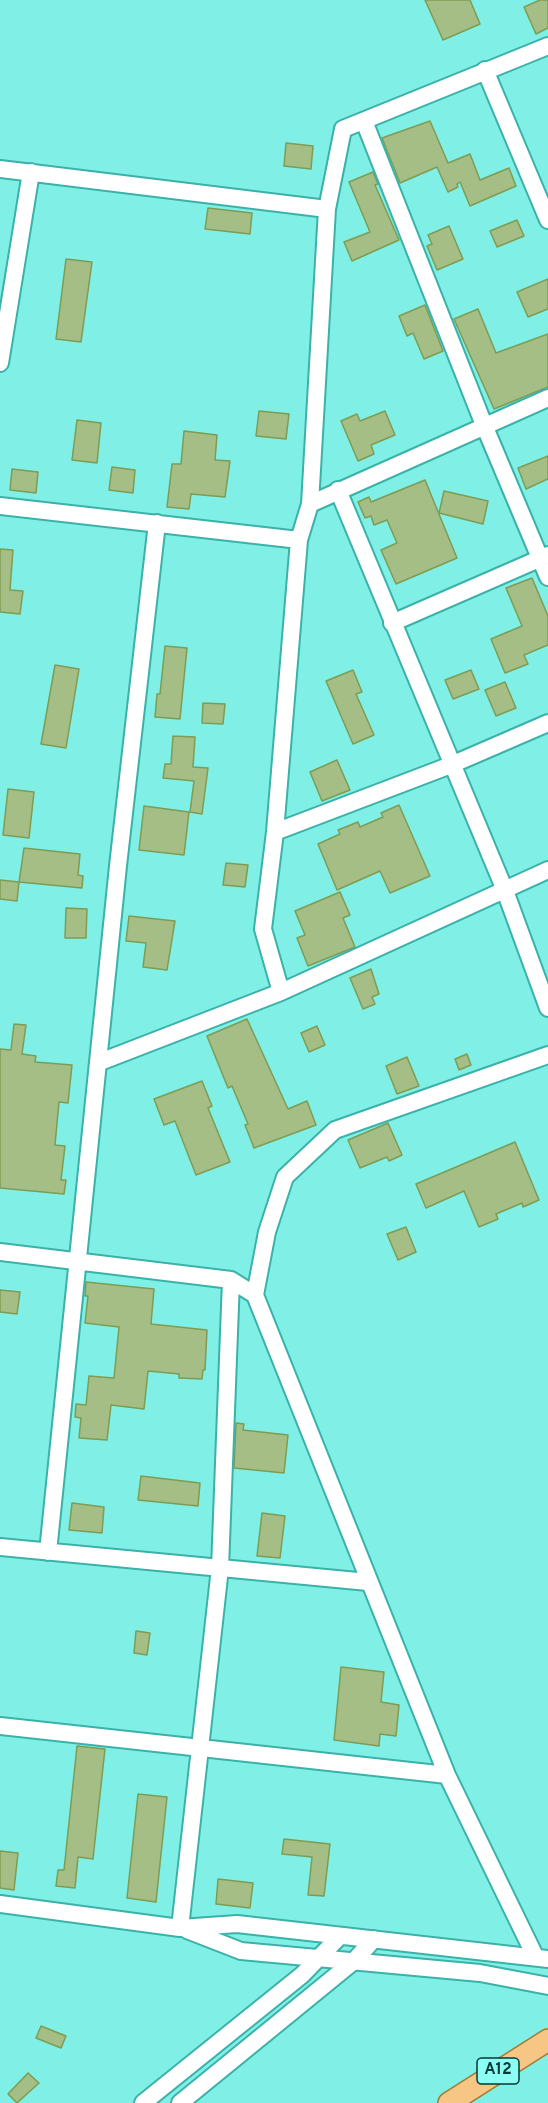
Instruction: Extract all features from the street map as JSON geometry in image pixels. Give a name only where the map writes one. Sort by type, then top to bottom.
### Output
[{"type":"main road","name":"A12","points":[[449,2103],[548,2040]]},
{"type":"street","points":[[281,992],[263,929],[275,832],[299,540],[310,504],[327,209],[343,129],[548,46]]},
{"type":"street","points":[[485,70],[548,220]]},
{"type":"street","points":[[364,121],[484,425],[544,557],[548,577]]},
{"type":"street","points":[[0,169],[327,209]]},
{"type":"street","points":[[0,363],[31,172]]},
{"type":"street","points":[[310,504],[548,398]]},
{"type":"street","points":[[338,490],[504,888],[548,1008]]},
{"type":"street","points":[[0,506],[299,540]]},
{"type":"street","points":[[48,1552],[100,1062],[118,866],[157,523]]},
{"type":"street","points":[[392,623],[544,557]]},
{"type":"street","points":[[275,832],[451,765],[548,723]]},
{"type":"street","points":[[100,1062],[281,992],[504,888],[548,870]]},
{"type":"street","points":[[542,1957],[447,1775],[255,1295],[267,1232],[285,1177],[335,1130],[548,1055]]},
{"type":"street","points":[[0,1252],[231,1280],[255,1295]]},
{"type":"street","points":[[180,1928],[220,1568],[231,1280]]},
{"type":"street","points":[[0,1547],[368,1582]]},
{"type":"street","points":[[0,1726],[447,1775]]},
{"type":"street","points":[[0,1904],[180,1928],[237,1924],[542,1957]]},
{"type":"street","points":[[180,1928],[241,1951],[480,1973],[548,1986]]},
{"type":"street","points":[[143,2103],[320,1959],[340,1935]]},
{"type":"street","points":[[180,2103],[354,1961],[374,1939]]},
{"type":"street","points":[[206,2053],[220,2072]]},
{"type":"building","points":[[425,0],[470,0],[480,24],[443,40]]},
{"type":"building","points":[[540,0],[548,0],[548,28],[536,34],[524,7]]},
{"type":"building","points":[[430,121],[448,163],[470,154],[480,180],[509,168],[516,186],[470,206],[460,182],[457,184],[458,187],[448,192],[437,167],[400,183],[382,138]]},
{"type":"building","points":[[286,143],[313,146],[311,169],[284,166]]},
{"type":"building","points":[[373,172],[378,184],[375,185],[399,240],[352,261],[344,242],[370,232],[349,182]]},
{"type":"building","points":[[208,208],[252,213],[250,234],[205,229]]},
{"type":"building","points":[[517,220],[524,236],[497,247],[490,231]]},
{"type":"building","points":[[449,226],[463,259],[437,270],[427,246],[432,244],[428,235]]},
{"type":"building","points":[[66,259],[92,262],[81,342],[56,339]]},
{"type":"building","points":[[548,279],[548,309],[528,317],[517,292]]},
{"type":"building","points":[[425,305],[443,351],[424,359],[413,333],[407,336],[399,316]]},
{"type":"building","points":[[478,309],[496,353],[548,334],[548,387],[494,409],[454,319]]},
{"type":"building","points":[[259,411],[289,414],[286,439],[256,436]]},
{"type":"building","points":[[385,411],[395,435],[371,445],[374,454],[358,461],[341,421],[357,414],[360,421]]},
{"type":"building","points":[[77,420],[101,423],[97,463],[72,460]]},
{"type":"building","points":[[184,431],[217,435],[215,460],[230,461],[225,497],[191,494],[189,509],[167,507],[172,464],[181,464]]},
{"type":"building","points":[[548,456],[548,479],[526,489],[518,468]]},
{"type":"building","points":[[112,467],[135,470],[133,493],[109,490]]},
{"type":"building","points":[[12,469],[38,472],[36,493],[10,490]]},
{"type":"building","points":[[425,480],[457,558],[396,584],[381,550],[397,543],[387,520],[374,525],[371,516],[365,518],[358,502],[369,497],[371,502]]},
{"type":"building","points":[[444,491],[488,501],[483,524],[439,513]]},
{"type":"building","points":[[0,549],[13,550],[10,590],[23,591],[20,614],[0,612]]},
{"type":"building","points":[[532,578],[548,616],[548,645],[524,655],[528,664],[505,673],[491,639],[522,626],[506,588]]},
{"type":"building","points":[[165,646],[187,648],[180,719],[155,717]]},
{"type":"building","points":[[55,665],[79,669],[66,748],[41,744]]},
{"type":"building","points":[[353,670],[362,692],[356,694],[374,735],[353,744],[326,681]]},
{"type":"building","points":[[471,670],[479,689],[453,699],[445,680]]},
{"type":"building","points":[[505,682],[516,708],[496,716],[485,690]]},
{"type":"building","points":[[203,703],[225,704],[223,724],[202,723]]},
{"type":"building","points":[[173,736],[195,737],[193,767],[208,768],[202,814],[190,812],[194,781],[163,778],[165,764],[171,764]]},
{"type":"building","points":[[337,760],[350,790],[322,801],[310,772]]},
{"type":"building","points":[[8,789],[34,792],[29,838],[3,835]]},
{"type":"building","points":[[399,805],[430,876],[390,893],[380,871],[337,890],[318,844],[340,834],[338,830],[358,822],[360,827],[383,817],[381,813]]},
{"type":"building","points":[[144,806],[189,812],[184,855],[139,850]]},
{"type":"building","points":[[24,848],[80,854],[78,875],[83,876],[82,888],[19,882]]},
{"type":"building","points":[[226,863],[248,865],[245,887],[223,885]]},
{"type":"building","points":[[0,880],[19,882],[17,901],[0,899]]},
{"type":"building","points":[[340,892],[350,915],[343,918],[355,947],[308,966],[297,938],[305,935],[295,911]]},
{"type":"building","points":[[66,908],[87,909],[86,938],[65,938]]},
{"type":"building","points":[[129,916],[175,921],[167,970],[143,967],[146,943],[126,941]]},
{"type":"building","points":[[371,969],[379,994],[372,997],[375,1004],[363,1009],[350,978]]},
{"type":"building","points":[[247,1019],[288,1109],[307,1101],[316,1125],[254,1148],[245,1125],[248,1124],[232,1086],[228,1088],[207,1036]]},
{"type":"building","points":[[14,1024],[26,1025],[22,1054],[36,1056],[35,1062],[72,1065],[68,1103],[59,1102],[55,1145],[65,1146],[61,1180],[66,1180],[64,1194],[0,1188],[0,1049],[11,1050]]},
{"type":"building","points":[[317,1026],[325,1045],[309,1052],[301,1033]]},
{"type":"building","points":[[467,1054],[471,1065],[459,1070],[455,1059]]},
{"type":"building","points":[[407,1057],[419,1086],[397,1094],[386,1066]]},
{"type":"building","points":[[202,1081],[212,1106],[208,1108],[230,1162],[196,1175],[175,1121],[164,1125],[154,1099]]},
{"type":"building","points":[[388,1123],[402,1155],[389,1161],[387,1157],[360,1168],[348,1140]]},
{"type":"building","points":[[515,1142],[539,1200],[523,1207],[522,1203],[496,1214],[498,1219],[479,1227],[464,1191],[426,1208],[416,1184]]},
{"type":"building","points":[[406,1227],[416,1252],[398,1260],[387,1234]]},
{"type":"building","points":[[86,1282],[154,1289],[151,1324],[207,1330],[205,1370],[203,1370],[202,1379],[179,1378],[179,1374],[148,1371],[144,1409],[111,1405],[107,1440],[79,1438],[81,1418],[75,1417],[76,1404],[86,1405],[89,1376],[114,1378],[119,1327],[85,1323],[88,1296],[85,1296]]},
{"type":"building","points":[[0,1290],[20,1292],[17,1314],[0,1312]]},
{"type":"building","points":[[236,1423],[244,1424],[243,1430],[288,1435],[284,1473],[234,1468]]},
{"type":"building","points":[[141,1476],[200,1483],[198,1506],[138,1500]]},
{"type":"building","points":[[72,1503],[104,1507],[102,1533],[69,1530]]},
{"type":"building","points":[[262,1513],[285,1516],[280,1558],[257,1556]]},
{"type":"building","points":[[136,1631],[150,1633],[147,1655],[134,1653]]},
{"type":"building","points":[[341,1667],[384,1672],[381,1702],[399,1705],[396,1736],[380,1734],[379,1746],[334,1740]]},
{"type":"building","points":[[77,1746],[105,1749],[93,1859],[78,1857],[75,1888],[56,1886],[58,1870],[64,1870]]},
{"type":"building","points":[[138,1794],[167,1797],[156,1902],[127,1898]]},
{"type":"building","points":[[284,1839],[330,1844],[324,1896],[308,1895],[312,1857],[282,1854]]},
{"type":"building","points":[[0,1851],[18,1853],[14,1890],[0,1888]]},
{"type":"building","points":[[218,1879],[253,1883],[250,1908],[216,1904]]},
{"type":"building","points":[[41,2026],[66,2036],[61,2048],[36,2038]]},
{"type":"building","points":[[28,2073],[39,2083],[17,2103],[8,2094]]}]
